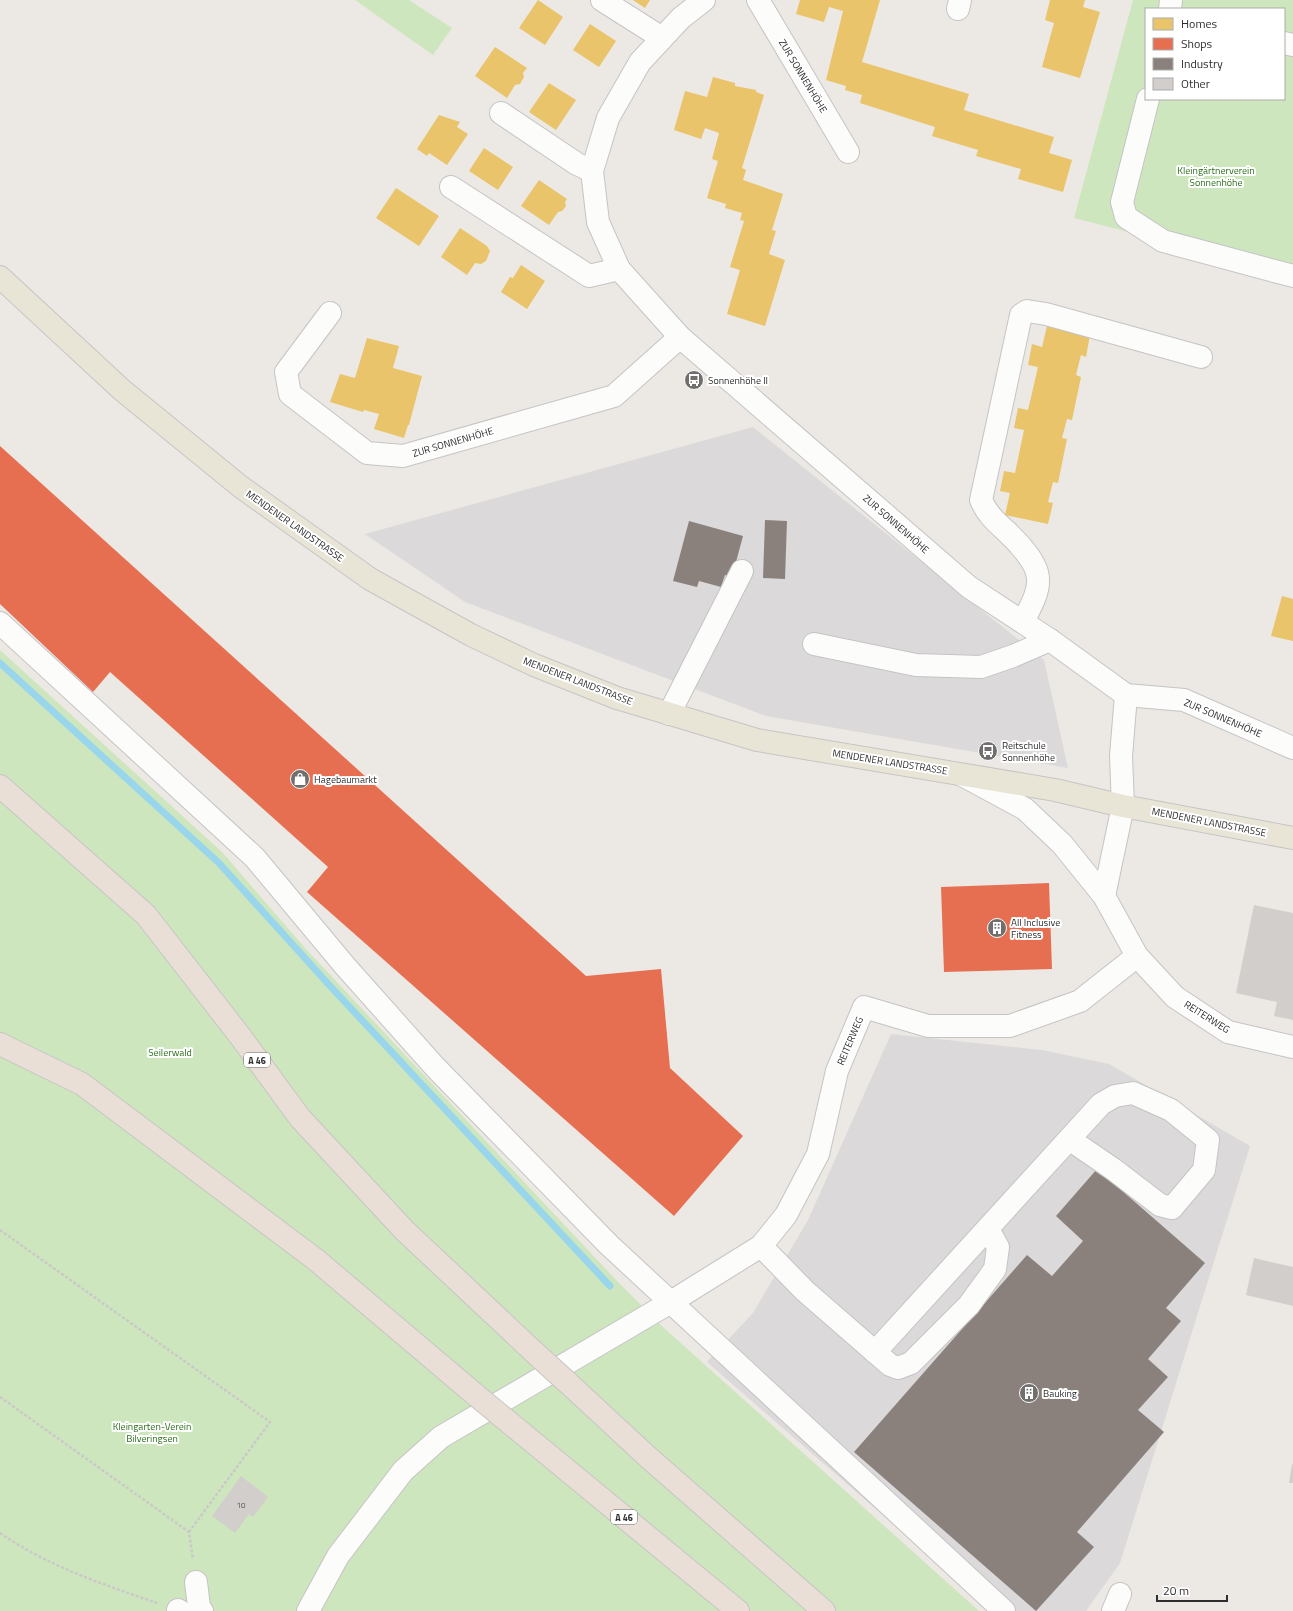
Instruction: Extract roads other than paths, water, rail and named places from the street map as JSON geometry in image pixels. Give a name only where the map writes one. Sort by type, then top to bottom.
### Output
[{"type":"highway","name":"A 46","points":[[0,786],[146,915],[240,1036],[300,1118],[405,1231],[649,1458],[824,1611]]},
{"type":"highway","name":"A 46","points":[[0,1044],[82,1084],[315,1260],[477,1396],[738,1611]]},
{"type":"main road","name":"MENDENER LANDSTRASSE","points":[[0,277],[122,390],[241,487],[370,578],[471,635],[534,665],[617,698],[758,740],[957,772],[1055,790],[1123,806],[1293,838]]},
{"type":"street","points":[[602,0],[662,38]]},
{"type":"street","name":"ZUR SONNENHÖHE","points":[[704,0],[681,18],[640,62],[608,118],[592,171],[598,222],[619,269],[680,337],[969,587],[1050,640],[1126,694],[1184,700],[1293,748]]},
{"type":"street","name":"ZUR SONNENHÖHE","points":[[758,0],[848,152]]},
{"type":"street","points":[[1148,100],[1122,202],[1126,217],[1163,241],[1293,276]]},
{"type":"street","points":[[501,113],[577,164],[592,171]]},
{"type":"street","points":[[451,187],[589,276],[619,269]]},
{"type":"street","points":[[1023,622],[1036,594],[1038,578],[1036,572],[1020,544],[986,512],[981,500],[1021,315],[1027,311],[1046,314],[1201,357]]},
{"type":"street","name":"ZUR SONNENHÖHE","points":[[330,313],[286,372],[290,394],[367,452],[403,456],[614,396],[680,337]]},
{"type":"street","points":[[669,714],[742,571]]},
{"type":"street","points":[[0,623],[255,858],[345,966],[435,1067],[609,1244],[1004,1611]]},
{"type":"street","points":[[814,644],[916,665],[981,667],[1013,656],[1050,640]]},
{"type":"street","points":[[1104,896],[1123,806],[1121,756],[1126,694]]},
{"type":"street","name":"REITERWEG","points":[[957,772],[1025,809],[1062,844],[1104,896],[1137,956],[1175,997],[1228,1032],[1293,1047]]},
{"type":"street","name":"REITERWEG","points":[[308,1611],[338,1556],[403,1471],[440,1437],[672,1302],[761,1246],[786,1215],[818,1154],[836,1071],[864,1007],[928,1026],[1010,1026],[1080,1001],[1137,956]]},
{"type":"street","points":[[875,1352],[1101,1104],[1115,1096],[1133,1093],[1171,1110],[1208,1140],[1204,1170],[1172,1208],[1160,1205],[1113,1169],[1069,1140]]},
{"type":"street","points":[[761,1246],[805,1292],[890,1365],[898,1368],[911,1363],[969,1305],[995,1269],[998,1247],[988,1229]]},
{"type":"street","points":[[196,1582],[199,1607],[202,1611]]},
{"type":"waterway","points":[[0,663],[219,863],[331,987],[610,1286]]},
{"type":"place","name":"Sonnenhöhe II","points":[[694,380]]},
{"type":"place","name":"Reitschule Sonnenhöhe","points":[[988,751]]},
{"type":"place","name":"Hagebaumarkt","points":[[300,779]]},
{"type":"place","name":"All Inclusive Fitness","points":[[997,928]]},
{"type":"place","name":"Bauking","points":[[1029,1393]]},
{"type":"park label","name":"Kleingärtnerverein Sonnenhöhe","points":[[1216,176]]},
{"type":"park label","name":"Seilerwald","points":[[170,1052]]},
{"type":"park label","name":"Kleingarten-Verein Bilveringsen","points":[[152,1432]]}]
